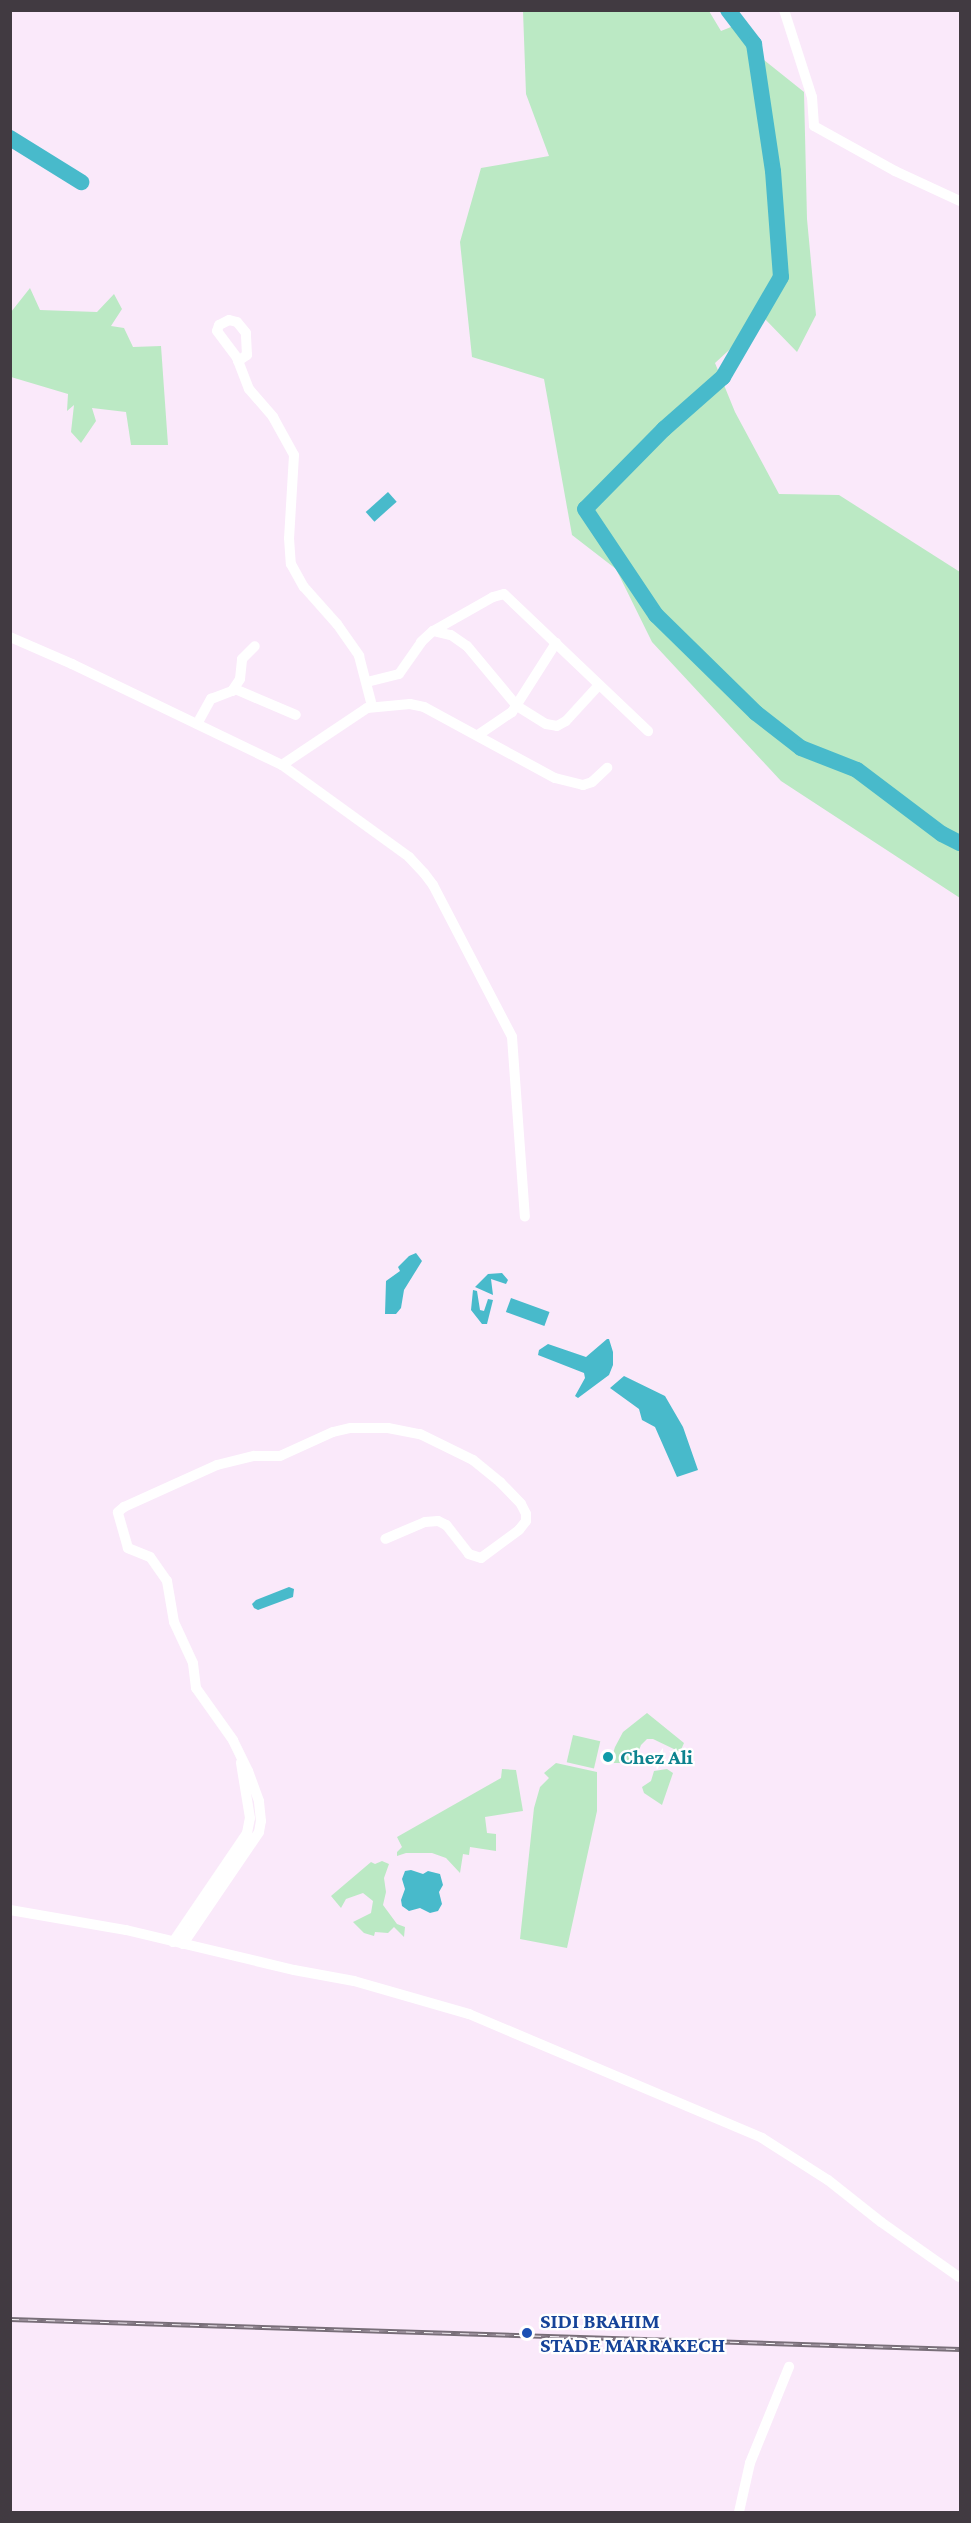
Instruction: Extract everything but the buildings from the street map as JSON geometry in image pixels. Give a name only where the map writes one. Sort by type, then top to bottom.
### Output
[{"type":"street","points":[[784,10],[812,97],[814,126],[895,171],[960,201]]},
{"type":"street","points":[[238,361],[249,389],[273,417],[294,455],[289,538],[291,564],[295,575],[347,637],[359,656],[372,706]]},
{"type":"street","points":[[367,682],[401,672],[421,642],[433,631],[493,597],[504,594],[598,686],[648,731]]},
{"type":"street","points":[[433,631],[452,635],[470,650],[517,706],[540,722],[557,726],[572,716],[598,686]]},
{"type":"street","points":[[10,638],[72,664],[282,765],[409,857],[434,885],[512,1037],[525,1217]]},
{"type":"street","points":[[478,735],[501,721],[517,706],[556,643]]},
{"type":"street","points":[[232,691],[240,679],[242,658],[255,646]]},
{"type":"street","points":[[197,724],[211,699],[235,689],[296,715]]},
{"type":"street","points":[[282,765],[372,706],[418,705],[478,735],[546,775],[578,784],[592,782],[607,768]]},
{"type":"street","points":[[178,1943],[247,1833],[250,1823],[251,1792],[240,1756],[218,1716],[196,1688],[193,1663],[174,1622],[167,1581],[150,1557],[128,1548],[118,1511],[217,1465],[254,1456],[280,1456],[333,1432],[351,1428],[388,1428],[420,1434],[473,1460],[500,1482],[521,1504],[525,1514],[523,1526],[481,1558],[469,1554],[446,1525],[438,1521],[425,1522],[385,1539]]},
{"type":"street","points":[[10,1910],[354,1981],[455,2009],[755,2134],[828,2180],[881,2222],[959,2277]]},
{"type":"street","points":[[739,2512],[750,2463],[789,2367]]},
{"type":"green space","points":[[523,11],[709,11],[721,31],[746,21],[764,60],[804,92],[807,219],[816,315],[797,352],[764,318],[715,363],[735,412],[779,494],[839,495],[960,572],[960,898],[781,781],[652,642],[616,569],[572,535],[544,379],[472,357],[460,242],[481,168],[549,156],[526,94]]},
{"type":"green space","points":[[30,288],[40,310],[97,312],[114,294],[122,309],[111,326],[124,328],[133,347],[161,346],[168,445],[131,445],[126,412],[92,408],[96,421],[81,443],[71,432],[74,405],[67,411],[68,394],[11,377],[11,312]]},
{"type":"green space","points":[[647,1713],[684,1743],[680,1752],[653,1739],[647,1739],[641,1745],[635,1761],[610,1763],[623,1732]]},
{"type":"green space","points":[[573,1735],[600,1741],[594,1769],[567,1762]]},
{"type":"green space","points":[[556,1763],[597,1772],[597,1811],[567,1948],[520,1939],[534,1808],[540,1787],[549,1778],[544,1773]]},
{"type":"green space","points":[[502,1769],[516,1770],[523,1811],[485,1817],[487,1833],[496,1834],[496,1851],[470,1847],[469,1855],[463,1854],[460,1873],[446,1858],[432,1853],[406,1853],[397,1856],[397,1852],[402,1847],[397,1837],[501,1778]]},
{"type":"green space","points":[[667,1769],[673,1773],[662,1805],[644,1793],[642,1787],[651,1781],[654,1771]]},
{"type":"green space","points":[[382,1861],[389,1864],[384,1878],[386,1892],[383,1905],[397,1924],[405,1927],[404,1937],[394,1927],[388,1933],[375,1932],[374,1936],[364,1933],[353,1922],[371,1913],[373,1901],[363,1893],[346,1899],[341,1908],[331,1896],[371,1862],[375,1864]]},
{"type":"water","points":[[388,492],[397,502],[374,522],[366,512]]},
{"type":"water","points":[[416,1253],[422,1261],[404,1290],[401,1308],[396,1314],[385,1314],[386,1281],[400,1271],[398,1267],[409,1256]]},
{"type":"water","points":[[502,1273],[508,1280],[506,1284],[491,1279],[493,1295],[475,1287],[488,1274]]},
{"type":"water","points":[[473,1290],[477,1291],[480,1310],[484,1311],[488,1299],[493,1300],[487,1324],[482,1324],[471,1310]]},
{"type":"water","points":[[511,1298],[550,1312],[544,1326],[506,1312]]},
{"type":"water","points":[[609,1339],[613,1352],[613,1365],[609,1375],[578,1398],[575,1396],[585,1378],[584,1373],[538,1355],[539,1350],[548,1344],[586,1357]]},
{"type":"water","points":[[624,1376],[665,1396],[683,1427],[698,1470],[677,1477],[655,1427],[642,1420],[639,1409],[610,1388]]},
{"type":"water","points":[[289,1587],[294,1589],[293,1597],[258,1610],[254,1608],[252,1604],[256,1600]]},
{"type":"water","points":[[411,1870],[423,1874],[428,1871],[440,1874],[443,1885],[439,1892],[442,1904],[438,1911],[430,1913],[420,1908],[409,1911],[402,1906],[401,1900],[405,1889],[402,1879],[405,1871]]},
{"type":"waterway","points":[[728,10],[754,44],[773,171],[781,277],[723,377],[664,429],[585,509],[656,615],[756,713],[801,748],[857,770],[942,834],[960,843]]},
{"type":"waterway","points":[[10,138],[81,182]]},
{"type":"railway","points":[[10,2319],[960,2349]]},
{"type":"place","name":"Chez Ali","points":[[608,1757]]},
{"type":"place","name":"SIDI BRAHIM STADE MARRAKECH","points":[[527,2333]]}]
